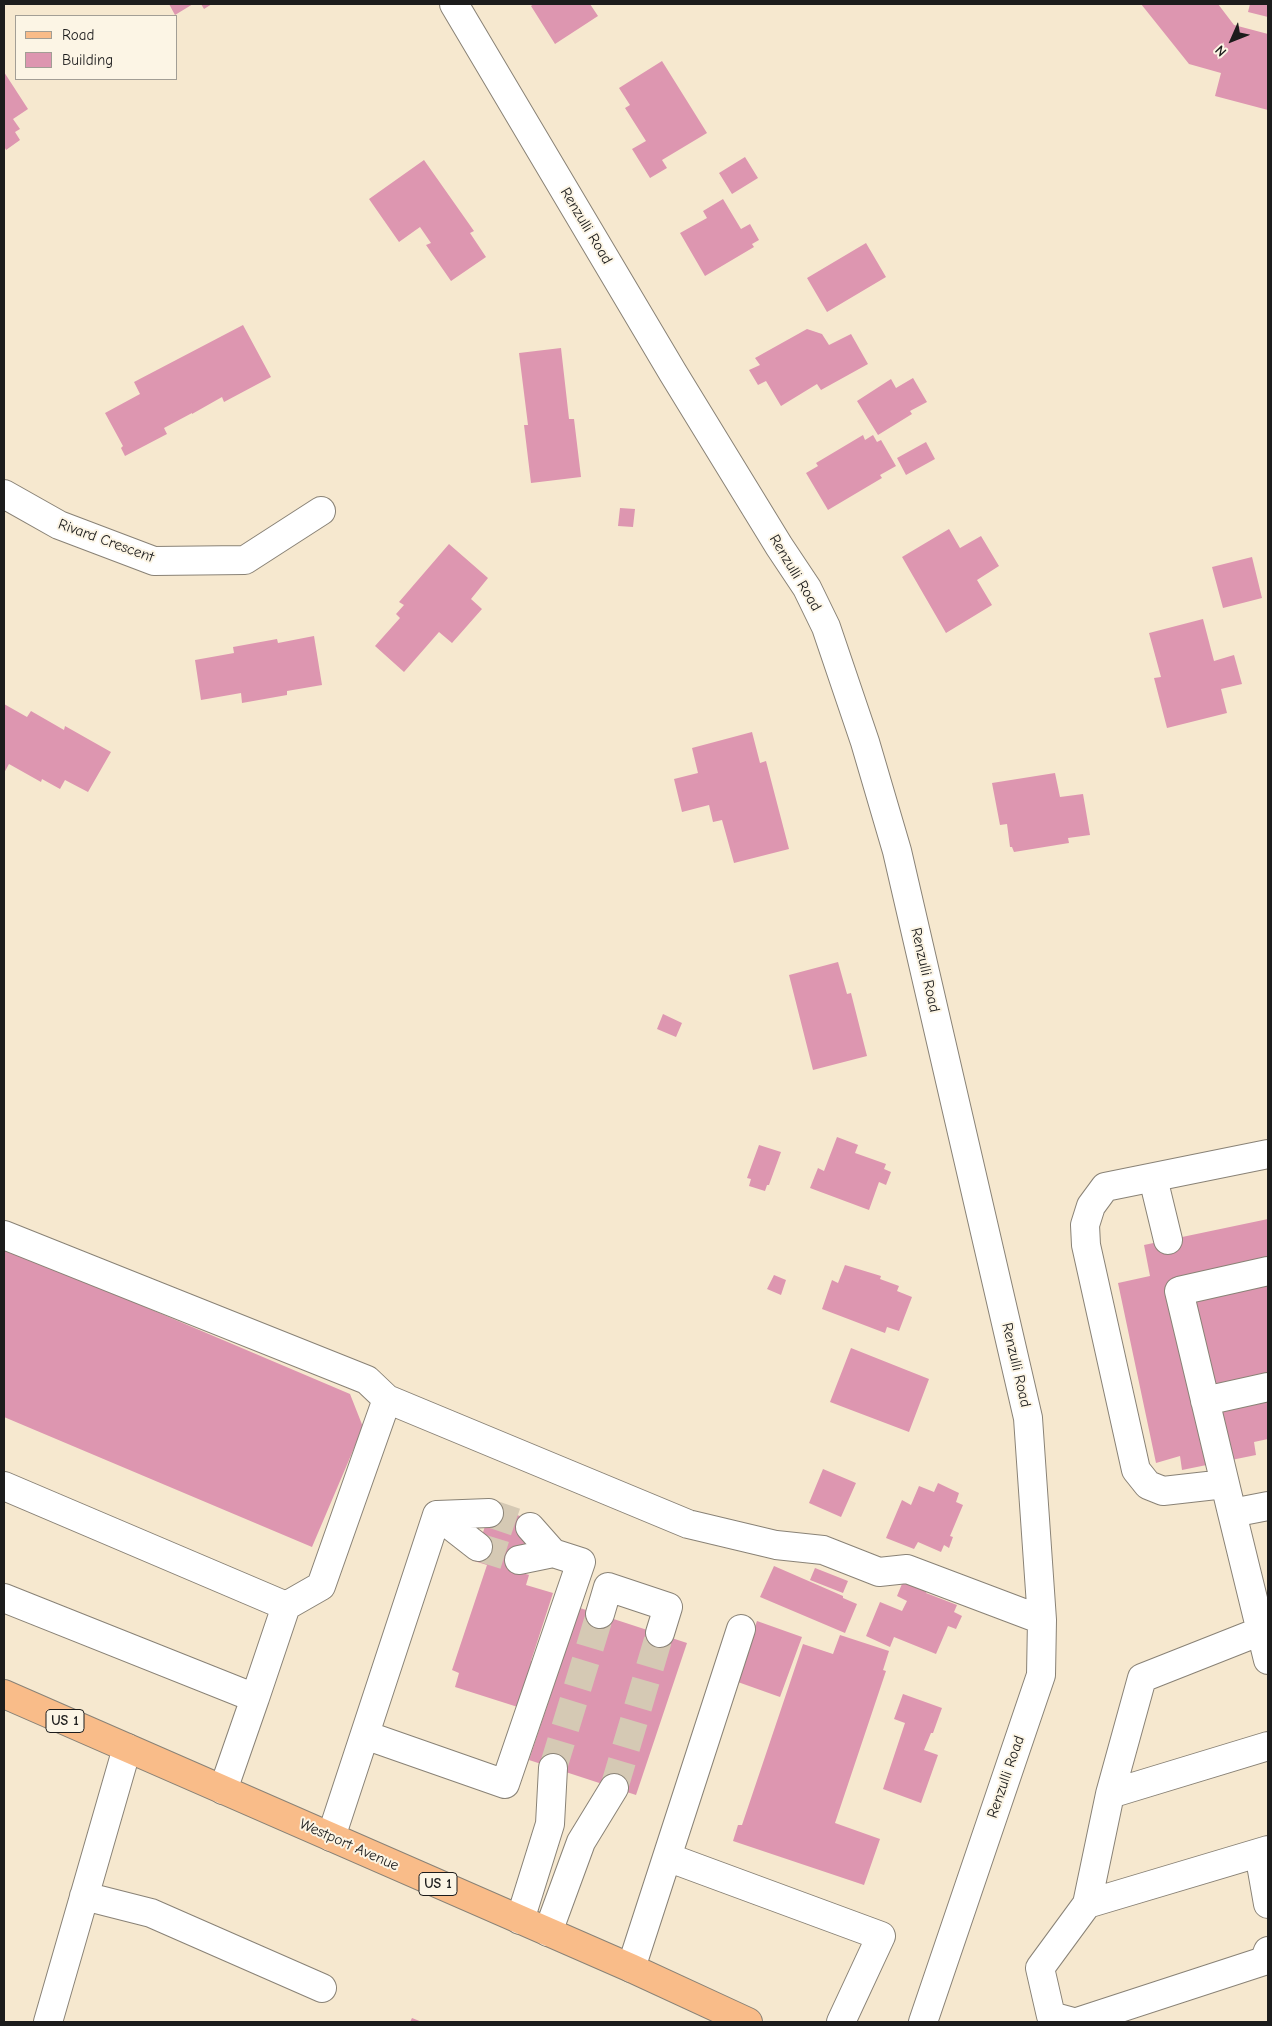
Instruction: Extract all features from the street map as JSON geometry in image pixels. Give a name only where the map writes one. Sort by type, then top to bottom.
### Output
[{"type":"main road","name":"Westport Avenue","points":[[4,1694],[631,1968],[748,2022]]},
{"type":"street","name":"Renzulli Road","points":[[454,4],[673,373],[779,546],[808,588],[826,627],[865,742],[897,851],[1028,1418],[1042,1620],[1041,1675],[923,2022]]},
{"type":"street","name":"Rivard Crescent","points":[[4,494],[58,525],[154,561],[245,560],[321,510]]},
{"type":"street","points":[[1225,1484],[1163,1491],[1148,1485],[1136,1470],[1086,1245],[1085,1225],[1091,1206],[1105,1187],[1268,1154]]},
{"type":"street","points":[[1153,1178],[1168,1240]]},
{"type":"street","points":[[4,1236],[367,1380],[387,1400],[688,1524],[776,1545],[823,1550],[879,1572],[907,1569],[1042,1620]]},
{"type":"street","points":[[1268,1271],[1180,1291],[1232,1513],[1260,1593],[1261,1631],[1268,1660]]},
{"type":"street","points":[[1205,1400],[1268,1387]]},
{"type":"street","points":[[223,1790],[286,1606],[321,1586],[387,1400]]},
{"type":"street","points":[[4,1486],[286,1606]]},
{"type":"street","points":[[1232,1513],[1268,1506]]},
{"type":"street","points":[[331,1837],[437,1515],[484,1530]]},
{"type":"street","points":[[365,1734],[505,1784],[581,1562],[525,1544]]},
{"type":"street","points":[[600,1614],[608,1588],[625,1593],[668,1607],[660,1633]]},
{"type":"street","points":[[4,1598],[255,1698]]},
{"type":"street","points":[[631,1968],[741,1629]]},
{"type":"street","points":[[1073,2022],[1051,2016],[1040,1968],[1086,1904],[1110,1794],[1142,1678],[1261,1631]]},
{"type":"street","points":[[1110,1794],[1268,1746]]},
{"type":"street","points":[[48,2022],[127,1748]]},
{"type":"street","points":[[520,1920],[550,1824],[554,1768]]},
{"type":"street","points":[[548,1932],[581,1842],[614,1788]]},
{"type":"street","points":[[1086,1904],[1263,1851],[1268,1904]]},
{"type":"street","points":[[667,1857],[881,1936],[841,2022]]},
{"type":"street","points":[[84,1896],[152,1913],[322,1988]]},
{"type":"street","points":[[1077,2022],[1264,1961],[1268,1951]]},
{"type":"building","points":[[169,4],[193,4],[175,15]]},
{"type":"building","points":[[201,4],[212,4],[204,9]]},
{"type":"building","points":[[534,4],[590,4],[598,16],[555,44],[531,6]]},
{"type":"building","points":[[1141,4],[1218,4],[1234,25],[1268,34],[1268,110],[1215,96],[1221,73],[1189,64]]},
{"type":"building","points":[[1250,4],[1268,4],[1268,17],[1248,12]]},
{"type":"building","points":[[662,61],[707,133],[662,160],[667,168],[650,178],[632,149],[646,141],[625,108],[630,105],[619,88]]},
{"type":"building","points":[[4,72],[28,109],[13,119],[20,129],[15,132],[20,140],[6,150],[4,146]]},
{"type":"building","points":[[745,157],[758,178],[732,194],[719,173]]},
{"type":"building","points":[[424,160],[474,231],[470,233],[486,257],[451,281],[426,245],[431,243],[420,227],[399,242],[369,199]]},
{"type":"building","points":[[723,199],[741,229],[750,224],[759,240],[752,244],[754,247],[705,276],[680,233],[707,218],[703,211]]},
{"type":"building","points":[[866,243],[886,277],[827,312],[807,278]]},
{"type":"building","points":[[243,325],[271,377],[224,402],[222,397],[164,428],[167,434],[125,456],[121,448],[123,446],[105,413],[140,394],[134,382]]},
{"type":"building","points":[[807,329],[822,334],[829,345],[851,334],[868,364],[821,390],[817,384],[781,406],[766,381],[758,385],[749,370],[760,365],[755,358]]},
{"type":"building","points":[[561,348],[569,419],[574,419],[581,477],[531,483],[524,425],[528,425],[519,353]]},
{"type":"building","points":[[913,378],[927,402],[910,411],[912,414],[878,435],[857,401],[891,379],[896,388]]},
{"type":"building","points":[[863,435],[865,440],[873,435],[877,442],[881,440],[896,466],[880,475],[882,478],[828,510],[806,473],[818,466],[816,463]]},
{"type":"building","points":[[926,442],[935,459],[906,475],[897,458]]},
{"type":"building","points":[[620,508],[635,509],[633,527],[618,526]]},
{"type":"building","points":[[949,529],[960,548],[981,536],[999,566],[977,580],[992,605],[946,633],[902,557]]},
{"type":"building","points":[[449,544],[488,578],[471,599],[482,609],[452,643],[439,632],[404,672],[375,646],[400,618],[396,614],[404,605],[399,602]]},
{"type":"building","points":[[1252,557],[1262,598],[1223,608],[1212,567]]},
{"type":"building","points":[[1203,619],[1214,661],[1234,655],[1242,684],[1221,689],[1227,713],[1167,728],[1154,678],[1161,677],[1149,633]]},
{"type":"building","points":[[314,636],[322,685],[287,691],[287,695],[242,703],[241,693],[201,700],[195,660],[234,653],[233,647],[277,639],[278,643]]},
{"type":"building","points":[[4,704],[27,717],[31,711],[64,730],[65,726],[111,752],[88,792],[65,780],[60,789],[42,779],[41,782],[9,764],[4,773]]},
{"type":"building","points":[[752,732],[760,763],[766,761],[789,849],[734,863],[722,820],[713,822],[709,805],[682,812],[674,779],[698,773],[692,748]]},
{"type":"building","points":[[1055,773],[1060,797],[1083,794],[1090,835],[1068,838],[1069,843],[1014,852],[1012,847],[1010,847],[1007,824],[1000,825],[992,783]]},
{"type":"building","points":[[838,962],[847,994],[851,993],[867,1056],[813,1070],[789,975]]},
{"type":"building","points":[[663,1014],[682,1023],[676,1037],[657,1029]]},
{"type":"building","points":[[837,1137],[858,1145],[855,1153],[886,1164],[884,1169],[891,1172],[886,1185],[879,1182],[869,1210],[810,1188],[818,1168],[824,1171]]},
{"type":"building","points":[[759,1145],[781,1152],[765,1191],[749,1186],[751,1179],[747,1178]]},
{"type":"building","points":[[1268,1219],[1268,1439],[1254,1442],[1256,1455],[1182,1470],[1180,1456],[1156,1463],[1118,1283],[1150,1276],[1144,1245]]},
{"type":"building","points":[[4,1247],[350,1394],[363,1427],[312,1547],[4,1417]]},
{"type":"building","points":[[845,1265],[881,1276],[880,1279],[899,1286],[897,1291],[912,1297],[899,1331],[887,1327],[885,1333],[822,1309],[832,1280],[838,1283]]},
{"type":"building","points":[[774,1275],[786,1280],[781,1295],[767,1289]]},
{"type":"building","points":[[851,1348],[929,1379],[909,1432],[830,1402]]},
{"type":"building","points":[[823,1469],[856,1483],[841,1517],[809,1503]]},
{"type":"building","points":[[938,1483],[959,1493],[956,1502],[963,1505],[950,1536],[953,1537],[949,1548],[944,1545],[941,1552],[918,1542],[914,1549],[886,1538],[902,1500],[911,1505],[919,1486],[934,1492]]},
{"type":"building","points":[[491,1507],[533,1520],[516,1571],[529,1575],[526,1585],[553,1593],[531,1661],[538,1664],[524,1709],[455,1687],[459,1673],[452,1670],[487,1565],[474,1561]]},
{"type":"building","points":[[774,1566],[857,1604],[845,1633],[760,1597]]},
{"type":"building","points":[[815,1568],[848,1581],[843,1593],[810,1580]]},
{"type":"building","points":[[904,1579],[928,1588],[926,1593],[957,1605],[954,1612],[962,1616],[956,1629],[948,1626],[936,1654],[894,1637],[890,1647],[866,1636],[880,1602],[902,1611],[907,1601],[897,1596]]},
{"type":"building","points":[[580,1608],[687,1643],[636,1795],[529,1760]]},
{"type":"building","points":[[757,1621],[802,1637],[780,1697],[735,1681]]},
{"type":"building","points":[[840,1635],[889,1651],[883,1670],[886,1671],[835,1823],[880,1839],[864,1885],[733,1841],[738,1825],[742,1825],[803,1644],[833,1654]]},
{"type":"building","points":[[903,1694],[942,1708],[933,1733],[931,1733],[924,1750],[938,1755],[921,1803],[883,1789],[905,1723],[894,1719]]},
{"type":"building","points":[[412,2018],[422,2022],[410,2022]]},
{"type":"tunnel","points":[[489,1513],[530,1527]]},
{"type":"tunnel","points":[[478,1547],[519,1560]]},
{"type":"tunnel","points":[[553,1768],[600,1614]]},
{"type":"tunnel","points":[[614,1788],[660,1633]]}]
